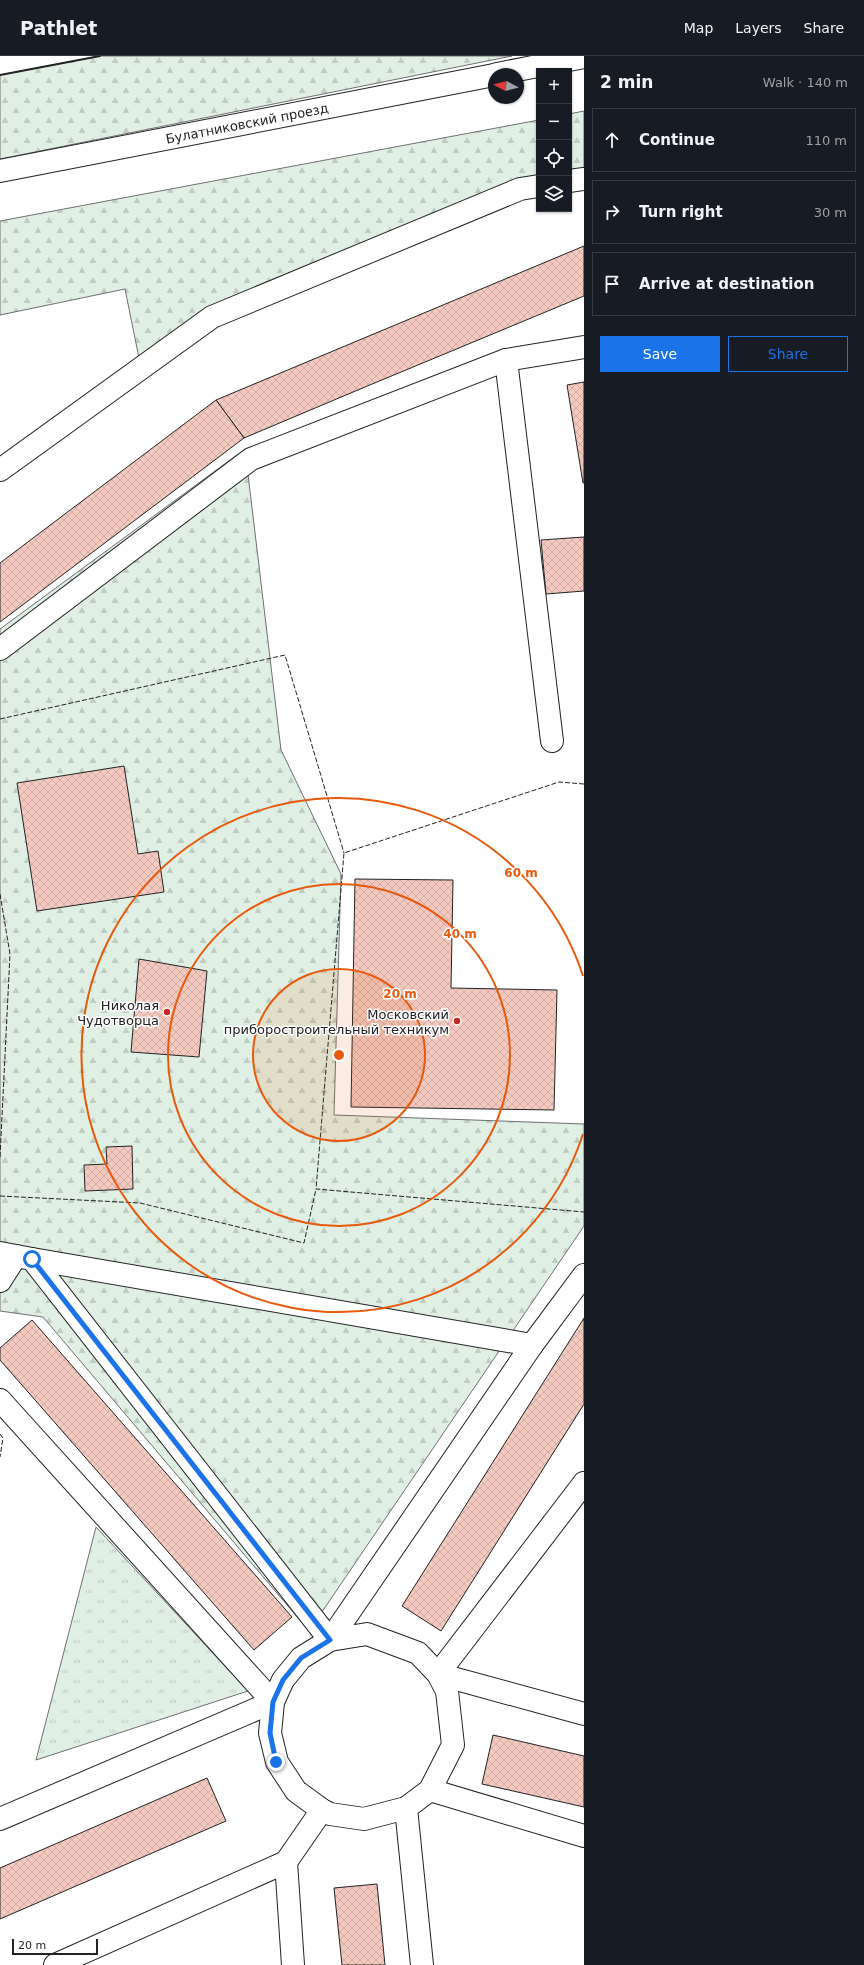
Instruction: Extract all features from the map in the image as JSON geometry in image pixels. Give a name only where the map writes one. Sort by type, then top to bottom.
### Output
[{"type":"street","name":"Булатниковский проезд","points":[[524,68],[584,57]]},
{"type":"street","name":"Булатниковский проезд","points":[[0,171],[488,75]]},
{"type":"street","points":[[572,181],[584,179]]},
{"type":"street","points":[[0,470],[212,317],[520,189],[536,186]]},
{"type":"street","points":[[0,649],[251,458],[506,360],[584,347]]},
{"type":"street","points":[[506,360],[552,741]]},
{"type":"street","points":[[0,1281],[16,1256]]},
{"type":"street","points":[[16,1256],[532,1345]]},
{"type":"street","points":[[16,1256],[330,1640]]},
{"type":"street","points":[[330,1640],[532,1345],[584,1275]]},
{"type":"street","points":[[0,1400],[273,1702]]},
{"type":"street","points":[[438,1674],[584,1483]]},
{"type":"street","points":[[366,1634],[418,1653],[438,1674],[447,1691],[453,1745],[430,1790],[406,1808],[364,1819],[330,1814],[296,1791],[276,1762],[270,1733],[273,1702],[283,1680],[301,1658],[330,1640],[366,1634]]},
{"type":"street","points":[[438,1674],[584,1714]]},
{"type":"street","points":[[0,1819],[273,1702]]},
{"type":"street","points":[[430,1790],[584,1836]]},
{"type":"street","points":[[406,1808],[422,1965]]},
{"type":"street","points":[[55,1965],[286,1862],[322,1810]]},
{"type":"street","points":[[286,1862],[293,1965]]},
{"type":"green space","points":[[100,56],[512,56],[0,159],[0,75]]},
{"type":"green space","points":[[584,111],[584,173],[572,175],[572,140],[572,113]]},
{"type":"green space","points":[[536,121],[536,180],[517,183],[140,363],[125,289],[0,315],[0,221]]},
{"type":"green space","points":[[245,449],[281,750],[341,874],[334,1115],[584,1124],[584,1226],[309,1631],[43,1317],[0,1311],[0,629]]},
{"type":"green space","points":[[96,1527],[248,1691],[36,1760]]},
{"type":"building","points":[[584,246],[584,296],[244,438],[216,400]]},
{"type":"building","points":[[584,382],[584,483],[583,483],[567,385]]},
{"type":"building","points":[[216,400],[244,438],[0,622],[0,563]]},
{"type":"building","points":[[584,537],[584,591],[546,594],[541,540]]},
{"type":"building","points":[[124,766],[138,854],[158,851],[164,892],[37,911],[17,783]]},
{"type":"building","points":[[355,879],[453,880],[451,988],[557,990],[554,1110],[351,1107]]},
{"type":"building","points":[[139,959],[207,971],[199,1057],[131,1052]]},
{"type":"building","points":[[132,1146],[133,1189],[85,1191],[84,1165],[107,1164],[106,1147]]},
{"type":"building","points":[[584,1318],[584,1404],[441,1631],[402,1606]]},
{"type":"building","points":[[32,1320],[292,1617],[254,1650],[0,1360],[0,1348]]},
{"type":"building","points":[[493,1735],[584,1756],[584,1807],[482,1784]]},
{"type":"building","points":[[207,1778],[226,1821],[0,1919],[0,1868]]},
{"type":"building","points":[[377,1884],[385,1965],[342,1965],[334,1888]]},
{"type":"fence","points":[[0,719],[285,655],[344,853]]},
{"type":"fence","points":[[584,784],[559,782],[344,853],[316,1189],[584,1212]]},
{"type":"fence","points":[[0,894],[10,954],[0,1157]]},
{"type":"fence","points":[[0,1196],[140,1203],[304,1243],[316,1189]]},
{"type":"fence","points":[[0,1434],[3,1438],[0,1457]]},
{"type":"wall","points":[[0,75],[100,56]]},
{"type":"place","name":"Николая Чудотворца","points":[[167,1012]]},
{"type":"place","name":"Московский приборостроительный техникум","points":[[457,1021]]},
{"type":"route","points":[[32,1259],[330,1640],[301,1658],[283,1680],[273,1702],[270,1733],[276,1762]]}]
